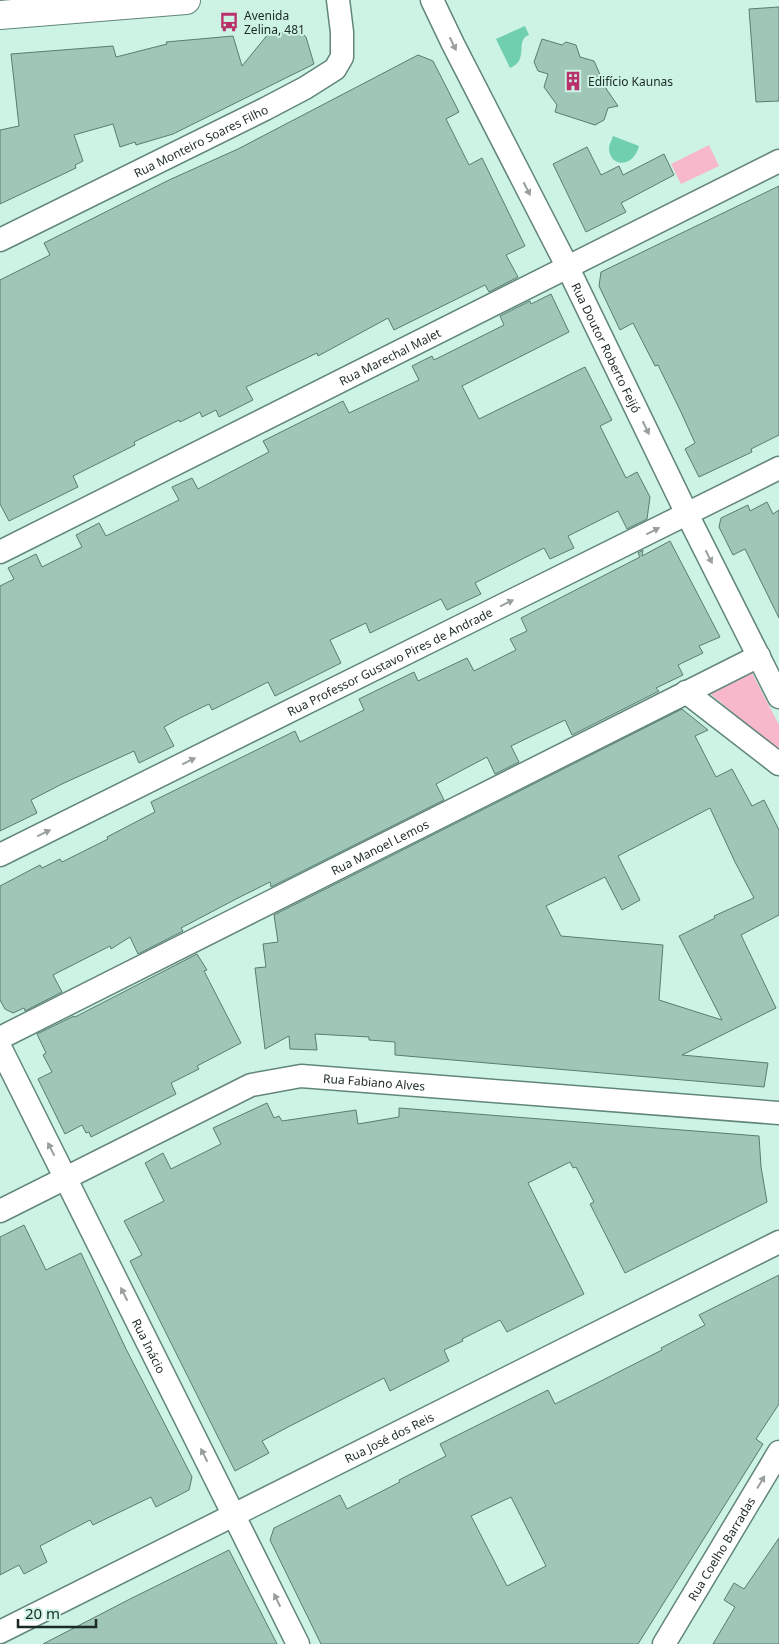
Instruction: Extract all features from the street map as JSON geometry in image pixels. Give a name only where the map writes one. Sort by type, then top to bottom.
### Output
[{"type":"main road","points":[[0,15],[38,5],[186,0]]},
{"type":"street","name":"Rua Monteiro Soares Filho","points":[[0,240],[265,109],[305,88],[335,69],[342,57],[342,32],[338,0]]},
{"type":"street","name":"Rua Doutor Roberto Feijó","points":[[432,0],[568,268],[687,514],[779,696]]},
{"type":"street","name":"Rua Marechal Malet","points":[[0,552],[779,161]]},
{"type":"street","name":"Rua Professor Gustavo Pires de Andrade","points":[[0,855],[779,468]]},
{"type":"street","name":"Rua Manoel Lemos","points":[[0,1038],[759,656]]},
{"type":"street","points":[[686,692],[779,764]]},
{"type":"street","name":"Rua Inácio","points":[[0,1047],[298,1644]]},
{"type":"street","name":"Rua Fabiano Alves","points":[[0,1211],[251,1085],[301,1076],[779,1113]]},
{"type":"street","name":"Rua José dos Reis","points":[[0,1632],[779,1242]]},
{"type":"street","name":"Rua Coelho Barradas","points":[[664,1644],[779,1452]]},
{"type":"shaded area","points":[[525,26],[529,35],[523,41],[519,60],[510,68],[496,39]]},
{"type":"shaded area","points":[[613,136],[639,146],[632,159],[622,163],[613,159],[610,154],[609,145]]},
{"type":"shaded area","points":[[709,145],[719,166],[681,184],[671,164]]},
{"type":"shaded area","points":[[751,671],[779,725],[779,751],[708,692]]},
{"type":"building","points":[[779,7],[779,101],[756,102],[749,9]]},
{"type":"building","points":[[301,32],[306,37],[314,64],[173,134],[136,145],[135,142],[120,147],[113,124],[74,135],[83,161],[75,165],[76,168],[0,204],[0,130],[19,126],[11,54],[113,46],[116,57],[167,44],[166,42],[233,36],[242,66],[269,33]]},
{"type":"building","name":"Edifício Kaunas","points":[[542,39],[562,45],[566,42],[576,45],[580,57],[594,61],[607,90],[618,106],[608,108],[604,120],[595,125],[555,112],[557,105],[544,87],[548,74],[538,71],[534,62]]},
{"type":"building","points":[[418,55],[433,61],[459,112],[446,119],[469,165],[482,158],[525,246],[506,255],[518,277],[489,292],[485,285],[394,330],[388,318],[318,356],[317,353],[246,387],[253,400],[219,417],[216,410],[202,417],[200,412],[134,442],[135,445],[73,476],[78,487],[9,521],[0,504],[0,280],[50,255],[44,243],[169,180],[238,149]]},
{"type":"building","points":[[587,147],[601,175],[619,166],[623,175],[664,154],[674,175],[621,203],[626,212],[586,232],[553,164]]},
{"type":"building","points":[[779,186],[779,435],[751,449],[752,452],[699,477],[685,449],[695,443],[680,410],[658,365],[655,366],[633,323],[620,330],[599,286],[601,272]]},
{"type":"building","points":[[551,294],[569,332],[462,386],[479,419],[585,367],[612,420],[600,426],[626,478],[637,472],[650,497],[647,519],[627,529],[618,511],[568,536],[574,548],[550,559],[544,548],[475,583],[481,594],[447,610],[441,599],[370,633],[366,623],[330,640],[341,663],[275,696],[268,682],[212,710],[209,704],[182,717],[164,727],[174,746],[139,763],[134,751],[62,784],[31,800],[37,813],[0,831],[0,586],[14,579],[8,568],[36,554],[42,567],[82,547],[76,535],[99,523],[106,536],[179,500],[172,487],[192,478],[198,489],[269,452],[263,441],[343,401],[349,413],[419,380],[412,366],[432,356],[434,360],[504,325],[500,316],[530,301],[531,304]]},
{"type":"building","points":[[767,502],[773,514],[779,510],[779,618],[745,549],[733,555],[719,527],[721,518],[748,505],[750,511]]},
{"type":"building","points":[[670,541],[720,637],[699,646],[703,653],[678,665],[683,675],[656,688],[659,691],[572,735],[565,720],[511,746],[519,762],[495,774],[487,757],[436,784],[444,800],[271,887],[270,882],[236,899],[181,928],[183,931],[138,954],[130,937],[111,949],[110,946],[53,975],[62,992],[25,1011],[24,1008],[13,1013],[5,1009],[0,1000],[0,886],[40,865],[42,868],[60,859],[62,862],[108,839],[107,837],[155,812],[151,802],[295,731],[300,742],[364,710],[359,699],[414,672],[418,681],[467,658],[474,671],[516,650],[510,639],[527,631],[521,618],[640,557],[638,553],[643,550],[642,556]]},
{"type":"building","points":[[682,709],[708,730],[695,736],[716,777],[732,769],[752,806],[764,800],[779,830],[779,915],[741,935],[776,1008],[682,1055],[768,1063],[764,1087],[395,1055],[395,1042],[369,1040],[369,1037],[315,1034],[317,1050],[290,1049],[289,1036],[265,1049],[255,968],[266,967],[263,944],[278,942],[274,915]],"holes":[[[710,808],[754,898],[714,916],[715,918],[679,936],[722,1020],[659,1000],[663,945],[561,936],[546,906],[605,877],[622,910],[640,900],[618,856]]]},
{"type":"building","points":[[197,954],[207,970],[204,971],[241,1043],[197,1066],[199,1069],[171,1083],[176,1094],[91,1137],[89,1132],[86,1133],[82,1125],[65,1134],[38,1079],[52,1072],[43,1055],[46,1053],[37,1034],[75,1017]]},
{"type":"building","points":[[267,1103],[274,1118],[279,1116],[282,1121],[356,1110],[358,1124],[399,1117],[399,1108],[759,1136],[761,1167],[767,1202],[625,1273],[590,1204],[594,1202],[576,1167],[573,1168],[570,1162],[528,1183],[584,1294],[507,1332],[500,1320],[462,1339],[463,1341],[444,1350],[449,1361],[390,1391],[384,1378],[262,1441],[269,1453],[235,1471],[130,1261],[142,1255],[124,1221],[164,1201],[145,1163],[163,1153],[171,1169],[221,1144],[213,1128]]},
{"type":"building","points":[[24,1225],[46,1270],[81,1253],[126,1349],[192,1477],[189,1490],[156,1507],[151,1497],[93,1525],[90,1520],[40,1546],[47,1562],[24,1574],[19,1565],[0,1575],[0,1237]]},
{"type":"building","points":[[779,1275],[779,1404],[756,1439],[763,1444],[638,1644],[321,1644],[270,1540],[274,1528],[340,1495],[347,1509],[446,1456],[440,1444],[548,1390],[555,1404],[662,1350],[661,1348],[705,1325],[699,1315]],"holes":[[[511,1497],[546,1566],[507,1586],[471,1516]]]},
{"type":"building","points":[[779,1538],[779,1644],[713,1644],[735,1607],[724,1600],[734,1583],[744,1589]]},
{"type":"building","points":[[229,1550],[277,1644],[43,1644],[130,1599]]},
{"type":"place","name":"Avenida Zelina, 481","points":[[229,22]]},
{"type":"place","name":"Edifício Kaunas","points":[[573,81]]}]
